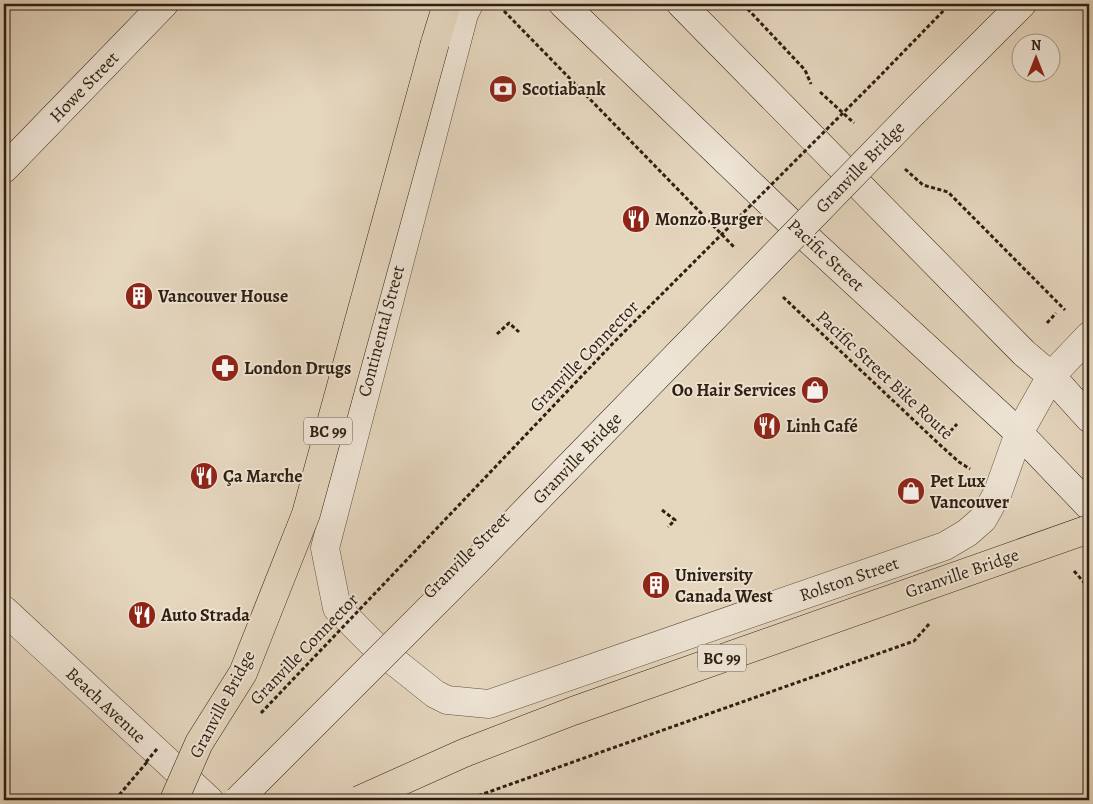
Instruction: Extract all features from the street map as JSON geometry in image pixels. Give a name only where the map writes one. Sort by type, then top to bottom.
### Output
[{"type":"highway","name":"Granville Bridge","points":[[174,800],[199,743],[243,673],[306,514],[447,4]]},
{"type":"highway","name":"Granville Bridge","points":[[359,800],[384,787],[464,753],[573,711],[1089,529]]},
{"type":"street","name":"Howe Street","points":[[4,169],[164,4]]},
{"type":"street","name":"Continental Street","points":[[376,646],[337,608],[325,548],[464,14],[469,4]]},
{"type":"street","name":"Pacific Street","points":[[563,4],[792,224],[1019,433],[1089,506]]},
{"type":"street","points":[[681,4],[1024,353],[1051,376],[1089,418]]},
{"type":"street","name":"Granville Bridge","points":[[238,800],[475,563],[914,112],[1022,4]]},
{"type":"street","name":"Granville Street","points":[[223,800],[792,224]]},
{"type":"street","name":"Rolston Street","points":[[376,646],[435,694],[447,700],[489,704],[945,546],[967,533],[983,519],[998,492],[1019,433],[1051,376],[1089,336]]},
{"type":"street","name":"Beach Avenue","points":[[4,610],[209,800]]},
{"type":"path","name":"Granville Connector","points":[[255,719],[618,338],[950,4]]},
{"type":"path","points":[[503,11],[730,244]]},
{"type":"path","name":"Pacific Street Bike Route","points":[[777,292],[939,444],[959,462],[972,470]]},
{"type":"path","points":[[1047,323],[1056,313]]},
{"type":"path","points":[[497,334],[509,322],[519,332]]},
{"type":"path","points":[[946,436],[958,422]]},
{"type":"path","points":[[662,510],[675,520],[668,527]]},
{"type":"path","points":[[466,800],[914,641],[933,619]]},
{"type":"path","points":[[115,800],[146,762],[154,759]]},
{"type":"place","name":"Scotiabank","points":[[503,89]]},
{"type":"place","name":"Monzo Burger","points":[[636,219]]},
{"type":"place","name":"Vancouver House","points":[[139,296]]},
{"type":"place","name":"London Drugs","points":[[225,368]]},
{"type":"place","name":"Oo Hair Services","points":[[815,390]]},
{"type":"place","name":"Linh Café","points":[[767,426]]},
{"type":"place","name":"Ça Marche","points":[[204,476]]},
{"type":"place","name":"Pet Lux Vancouver","points":[[911,491]]},
{"type":"place","name":"University Canada West","points":[[656,585]]},
{"type":"place","name":"Auto Strada","points":[[142,615]]}]
